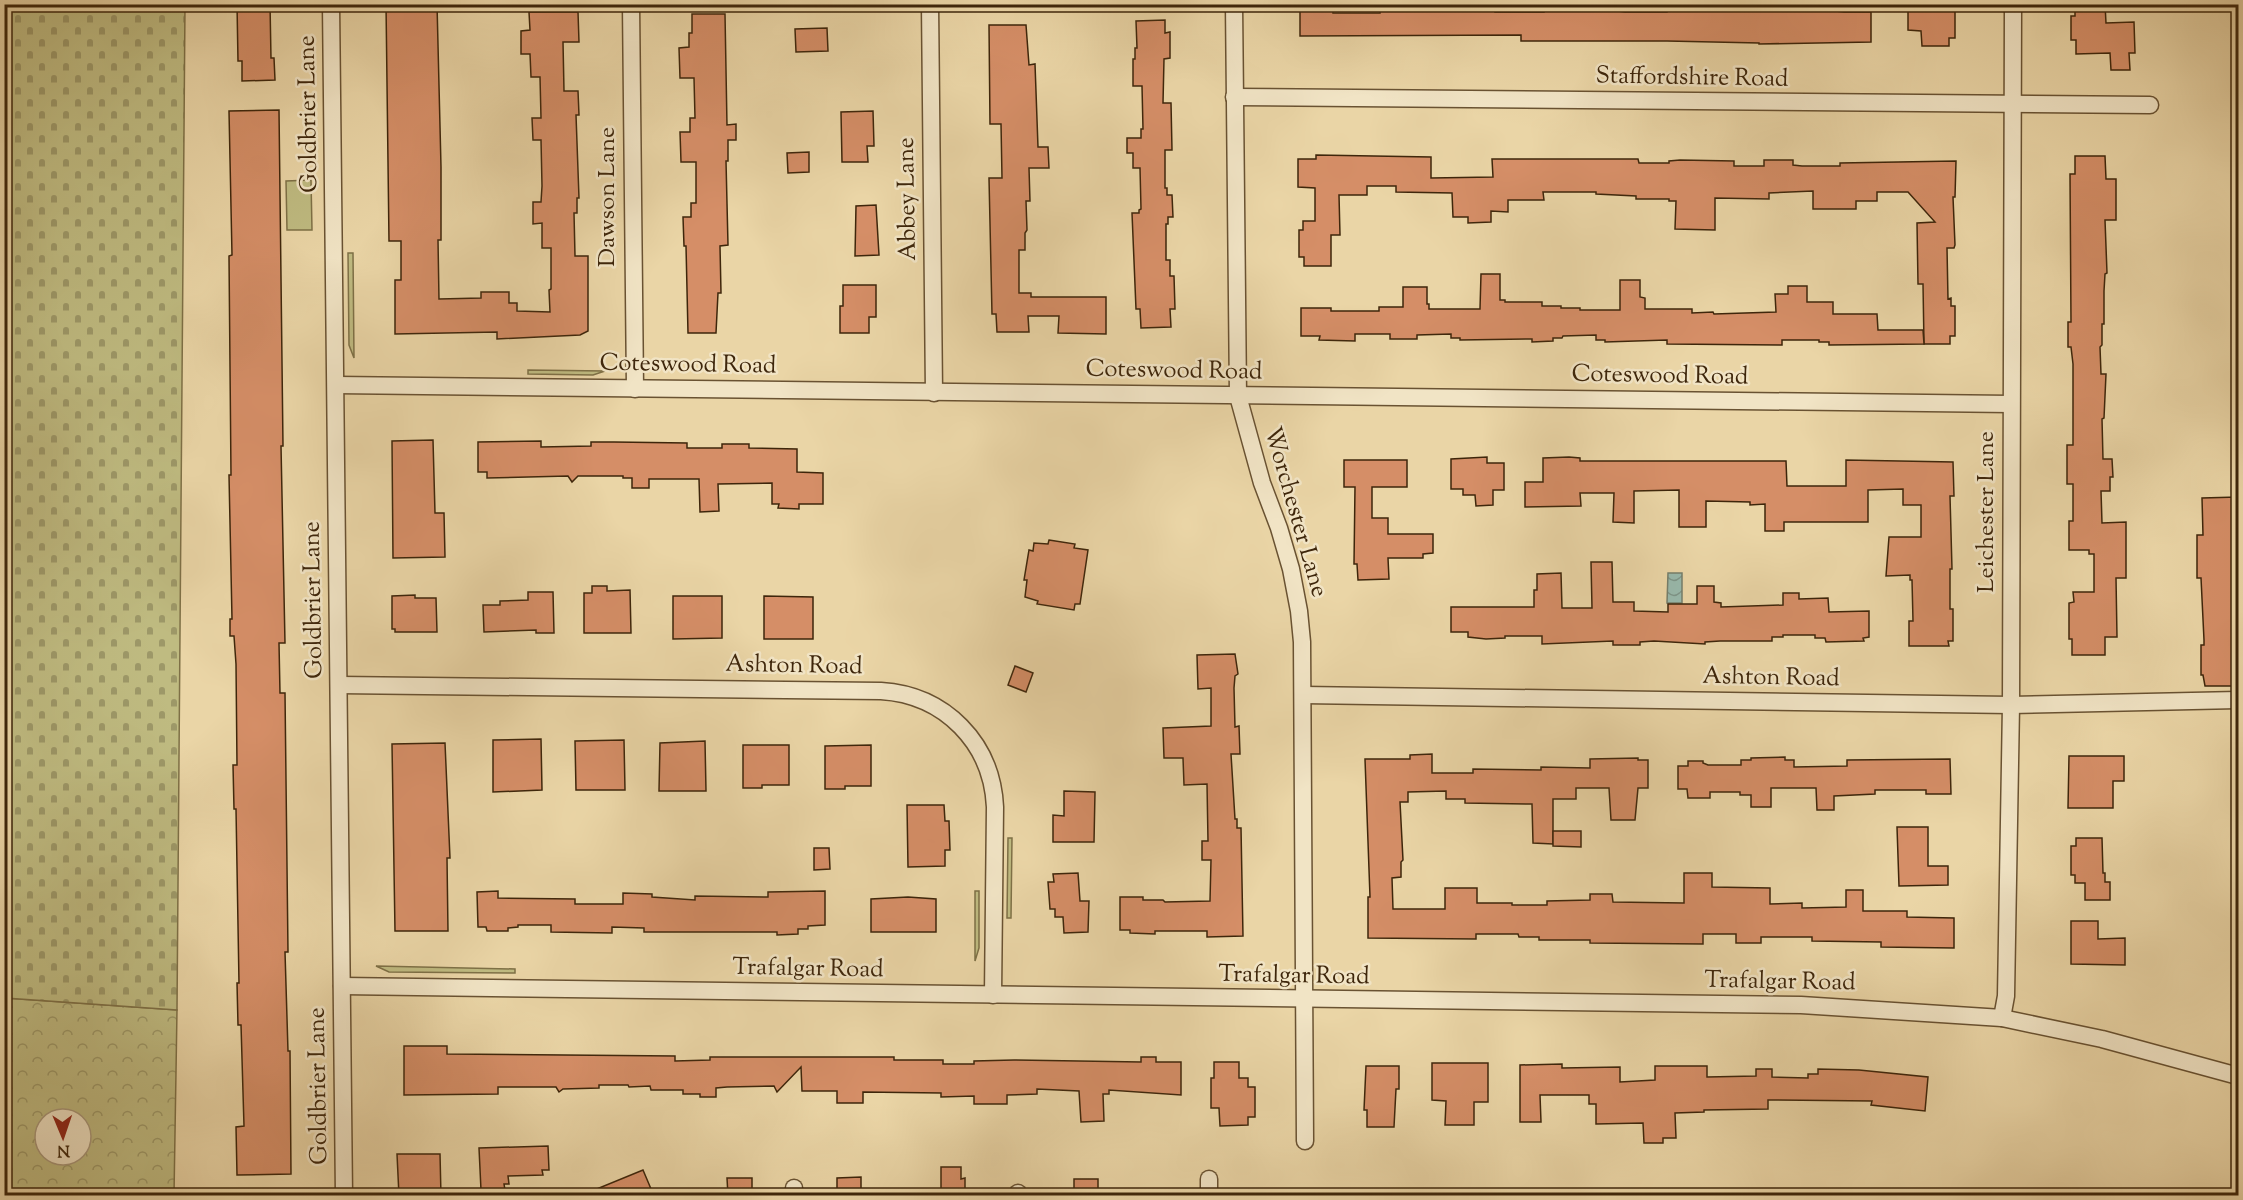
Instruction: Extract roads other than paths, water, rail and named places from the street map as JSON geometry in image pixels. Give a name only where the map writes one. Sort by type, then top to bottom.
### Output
[{"type":"street","name":"Goldbrier Lane","points":[[331,4],[345,1196]]},
{"type":"street","name":"Dawson Lane","points":[[631,4],[634,389]]},
{"type":"street","name":"Abbey Lane","points":[[930,4],[934,393]]},
{"type":"street","name":"Worchester Lane","points":[[1234,4],[1238,396],[1262,483],[1291,569],[1299,611],[1303,695],[1305,1141]]},
{"type":"street","name":"Leichester Lane","points":[[2002,1018],[2006,996],[2011,705],[2013,4]]},
{"type":"street","name":"Staffordshire Road","points":[[1234,97],[2150,105]]},
{"type":"street","name":"Coteswood Road","points":[[336,385],[2011,404]]},
{"type":"street","name":"Ashton Road","points":[[339,685],[881,691],[903,694],[928,703],[946,714],[966,731],[984,758],[993,784],[995,807],[993,995]]},
{"type":"street","name":"Ashton Road","points":[[1303,695],[2011,705],[2238,700]]},
{"type":"street","name":"Trafalgar Road","points":[[342,986],[1801,1005],[2002,1018],[2102,1039],[2238,1077]]},
{"type":"water","points":[[1668,573],[1682,573],[1682,603],[1667,603]]}]
